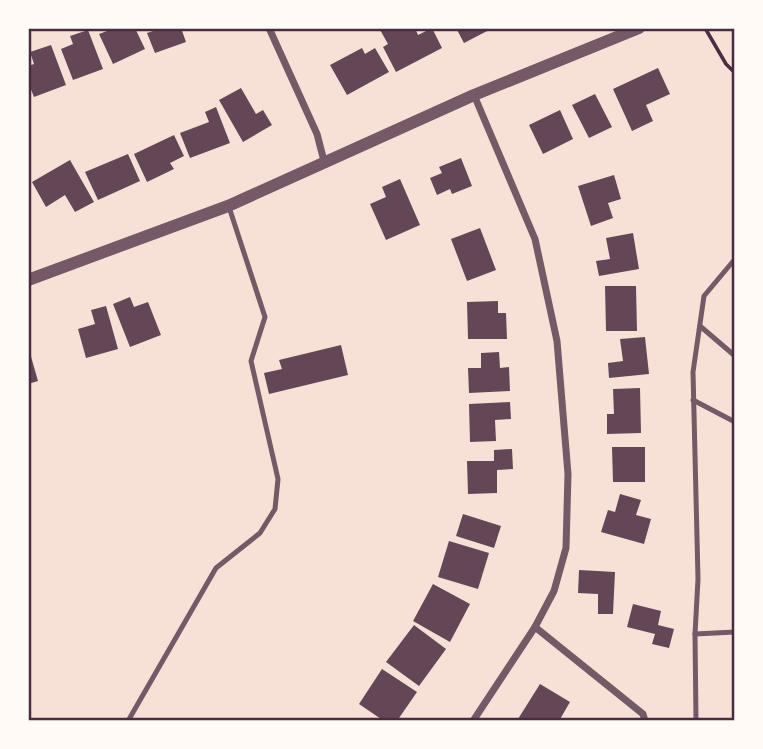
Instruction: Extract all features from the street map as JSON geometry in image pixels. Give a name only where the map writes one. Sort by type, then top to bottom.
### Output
[{"type":"street","points":[[269,28],[317,134],[324,161]]},
{"type":"street","points":[[28,280],[228,206],[474,95],[639,28]]},
{"type":"street","points":[[473,721],[535,627],[554,592],[566,548],[568,474],[557,341],[535,239],[474,95]]},
{"type":"street","points":[[535,627],[643,715],[645,721]]},
{"type":"lane","points":[[128,721],[216,568],[260,533],[275,509],[278,479],[251,361],[265,317],[228,206]]},
{"type":"lane","points":[[696,721],[695,634],[698,579],[693,372],[704,296],[735,259]]},
{"type":"lane","points":[[700,326],[735,356]]},
{"type":"lane","points":[[693,400],[735,422]]},
{"type":"lane","points":[[695,634],[735,632]]},
{"type":"path","points":[[705,28],[726,64],[735,73]]},
{"type":"building","points":[[106,28],[135,28],[145,49],[113,64],[99,34],[107,31]]},
{"type":"building","points":[[162,28],[181,28],[186,42],[155,53],[147,33]]},
{"type":"building","points":[[379,28],[415,28],[418,35],[432,28],[442,48],[396,72],[383,47],[388,44]]},
{"type":"building","points":[[456,28],[493,28],[464,43]]},
{"type":"building","points":[[88,30],[103,69],[73,80],[61,49],[73,44],[70,36]]},
{"type":"building","points":[[51,45],[66,85],[34,97],[28,82],[28,66],[34,64],[30,52]]},
{"type":"building","points":[[362,48],[365,54],[375,48],[389,72],[347,95],[330,65]]},
{"type":"building","points":[[658,68],[670,94],[646,105],[653,121],[632,131],[613,89]]},
{"type":"building","points":[[241,88],[256,114],[263,110],[272,125],[243,142],[219,100]]},
{"type":"building","points":[[595,94],[612,127],[589,138],[572,105]]},
{"type":"building","points":[[216,107],[230,143],[190,158],[180,133],[209,122],[205,112]]},
{"type":"building","points":[[560,110],[573,139],[543,154],[529,125]]},
{"type":"building","points":[[174,135],[184,156],[170,163],[174,169],[147,182],[134,154]]},
{"type":"building","points":[[128,154],[140,181],[98,200],[85,172]]},
{"type":"building","points":[[461,158],[472,186],[452,194],[450,189],[437,195],[430,178],[442,173],[439,167]]},
{"type":"building","points":[[70,160],[94,202],[75,212],[65,195],[46,207],[32,182]]},
{"type":"building","points":[[614,175],[621,199],[608,203],[613,218],[591,226],[578,186]]},
{"type":"building","points":[[400,179],[420,225],[386,240],[370,204],[386,197],[382,187]]},
{"type":"building","points":[[480,228],[496,270],[467,281],[451,239]]},
{"type":"building","points":[[633,233],[639,269],[599,276],[596,261],[610,259],[606,238]]},
{"type":"building","points":[[605,286],[636,286],[637,331],[606,331]]},
{"type":"building","points":[[130,297],[134,307],[148,302],[161,335],[130,347],[113,304]]},
{"type":"building","points":[[498,301],[498,313],[506,313],[507,339],[468,339],[467,302]]},
{"type":"building","points":[[106,306],[118,349],[86,358],[78,329],[95,324],[91,310]]},
{"type":"building","points":[[645,337],[649,374],[609,378],[608,363],[623,361],[620,339]]},
{"type":"building","points":[[341,345],[348,375],[269,394],[264,373],[282,369],[279,360]]},
{"type":"building","points":[[28,346],[38,381],[28,384]]},
{"type":"building","points":[[499,352],[500,368],[509,367],[510,391],[469,393],[468,368],[481,368],[481,353]]},
{"type":"building","points":[[640,388],[641,433],[607,434],[607,414],[614,414],[613,389]]},
{"type":"building","points":[[510,402],[511,419],[495,420],[496,441],[470,442],[469,404]]},
{"type":"building","points":[[612,447],[645,447],[645,482],[613,482]]},
{"type":"building","points":[[512,449],[513,469],[497,470],[497,493],[468,494],[467,461],[494,461],[494,450]]},
{"type":"building","points":[[620,494],[641,500],[636,515],[651,519],[644,544],[601,532],[608,510],[615,512]]},
{"type":"building","points":[[463,514],[501,526],[494,548],[456,536]]},
{"type":"building","points":[[449,541],[489,553],[478,589],[438,577]]},
{"type":"building","points":[[579,570],[615,572],[613,614],[598,614],[598,594],[578,593]]},
{"type":"building","points":[[433,584],[470,604],[450,642],[413,621]]},
{"type":"building","points":[[633,604],[661,611],[658,625],[674,629],[669,648],[652,644],[655,634],[627,627]]},
{"type":"building","points":[[414,625],[446,649],[419,686],[386,662]]},
{"type":"building","points":[[382,669],[417,692],[397,721],[384,721],[359,704]]},
{"type":"building","points":[[540,684],[570,702],[559,721],[521,721],[518,719]]}]
